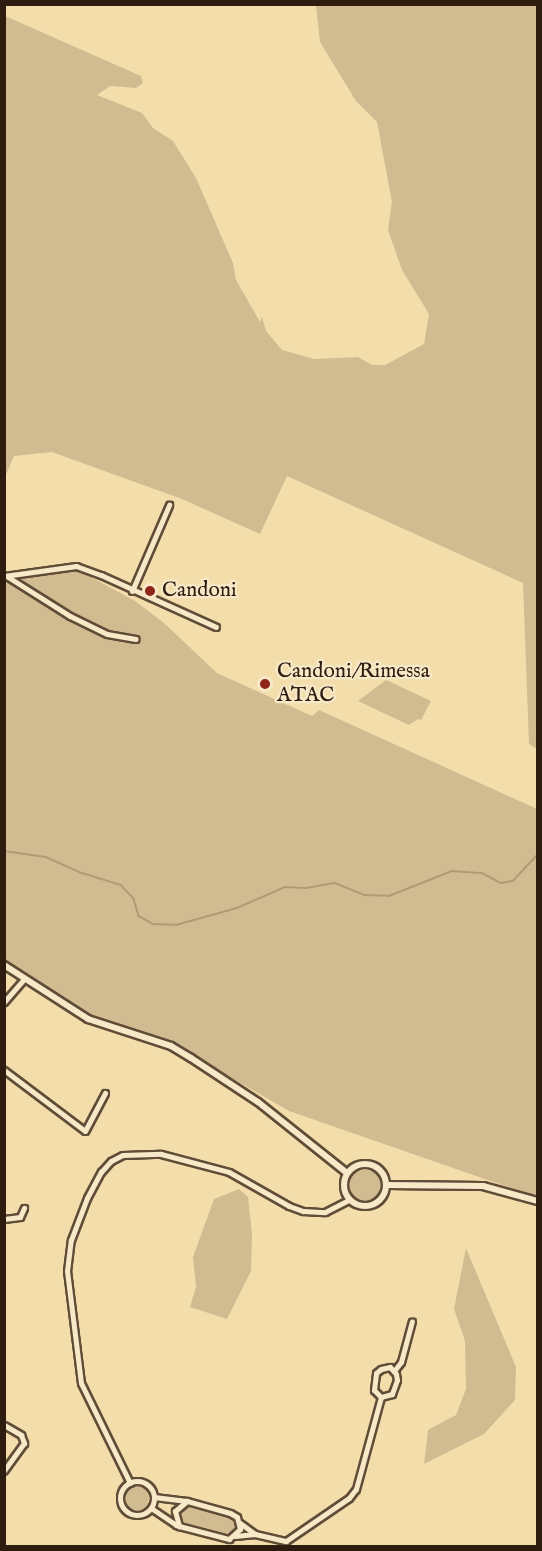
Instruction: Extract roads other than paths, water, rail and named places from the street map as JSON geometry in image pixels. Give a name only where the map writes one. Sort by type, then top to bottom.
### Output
[{"type":"street","points":[[132,591],[169,505]]},
{"type":"street","points":[[6,577],[76,566],[216,627]]},
{"type":"street","points":[[6,577],[70,616],[107,634],[136,639]]},
{"type":"street","points":[[4,965],[24,980],[88,1019],[171,1046],[191,1058],[258,1102],[347,1173]]},
{"type":"street","points":[[4,1002],[24,980]]},
{"type":"street","points":[[4,1070],[85,1131],[105,1093]]},
{"type":"street","points":[[130,1484],[81,1383],[67,1271],[71,1240],[87,1198],[101,1172],[114,1159],[123,1155],[161,1154],[229,1172],[285,1204],[303,1211],[325,1212],[350,1200]]},
{"type":"street","points":[[358,1165],[371,1165],[382,1172],[387,1185],[381,1200],[369,1207],[362,1207],[350,1200],[343,1188],[347,1173],[358,1165]]},
{"type":"street","points":[[387,1185],[483,1186],[537,1201]]},
{"type":"street","points":[[4,1219],[20,1217],[24,1208]]},
{"type":"street","points":[[394,1371],[401,1362],[412,1321]]},
{"type":"street","points":[[387,1367],[394,1371],[397,1380],[394,1392],[381,1397],[373,1386],[376,1373],[387,1367]]},
{"type":"street","points":[[151,1508],[179,1526],[229,1539],[235,1536],[255,1534],[286,1541],[349,1498],[356,1489],[381,1397]]},
{"type":"street","points":[[4,1425],[21,1435],[24,1443],[4,1471]]},
{"type":"street","points":[[130,1484],[146,1484],[154,1497],[151,1508],[137,1515],[123,1507],[122,1491],[130,1484]]},
{"type":"street","points":[[154,1497],[187,1501],[230,1513],[237,1517],[240,1523],[240,1529],[235,1536]]},
{"type":"street","points":[[179,1526],[175,1511],[187,1501]]},
{"type":"street","points":[[240,1523],[255,1534]]},
{"type":"waterway","points":[[4,851],[46,857],[79,872],[121,885],[134,899],[139,916],[153,924],[176,925],[237,908],[285,887],[306,888],[335,883],[365,895],[389,896],[452,871],[482,873],[501,883],[513,881],[538,854]]},
{"type":"place","name":"Candoni","points":[[150,591]]},
{"type":"place","name":"Candoni/Rimessa ATAC","points":[[265,684]]}]
